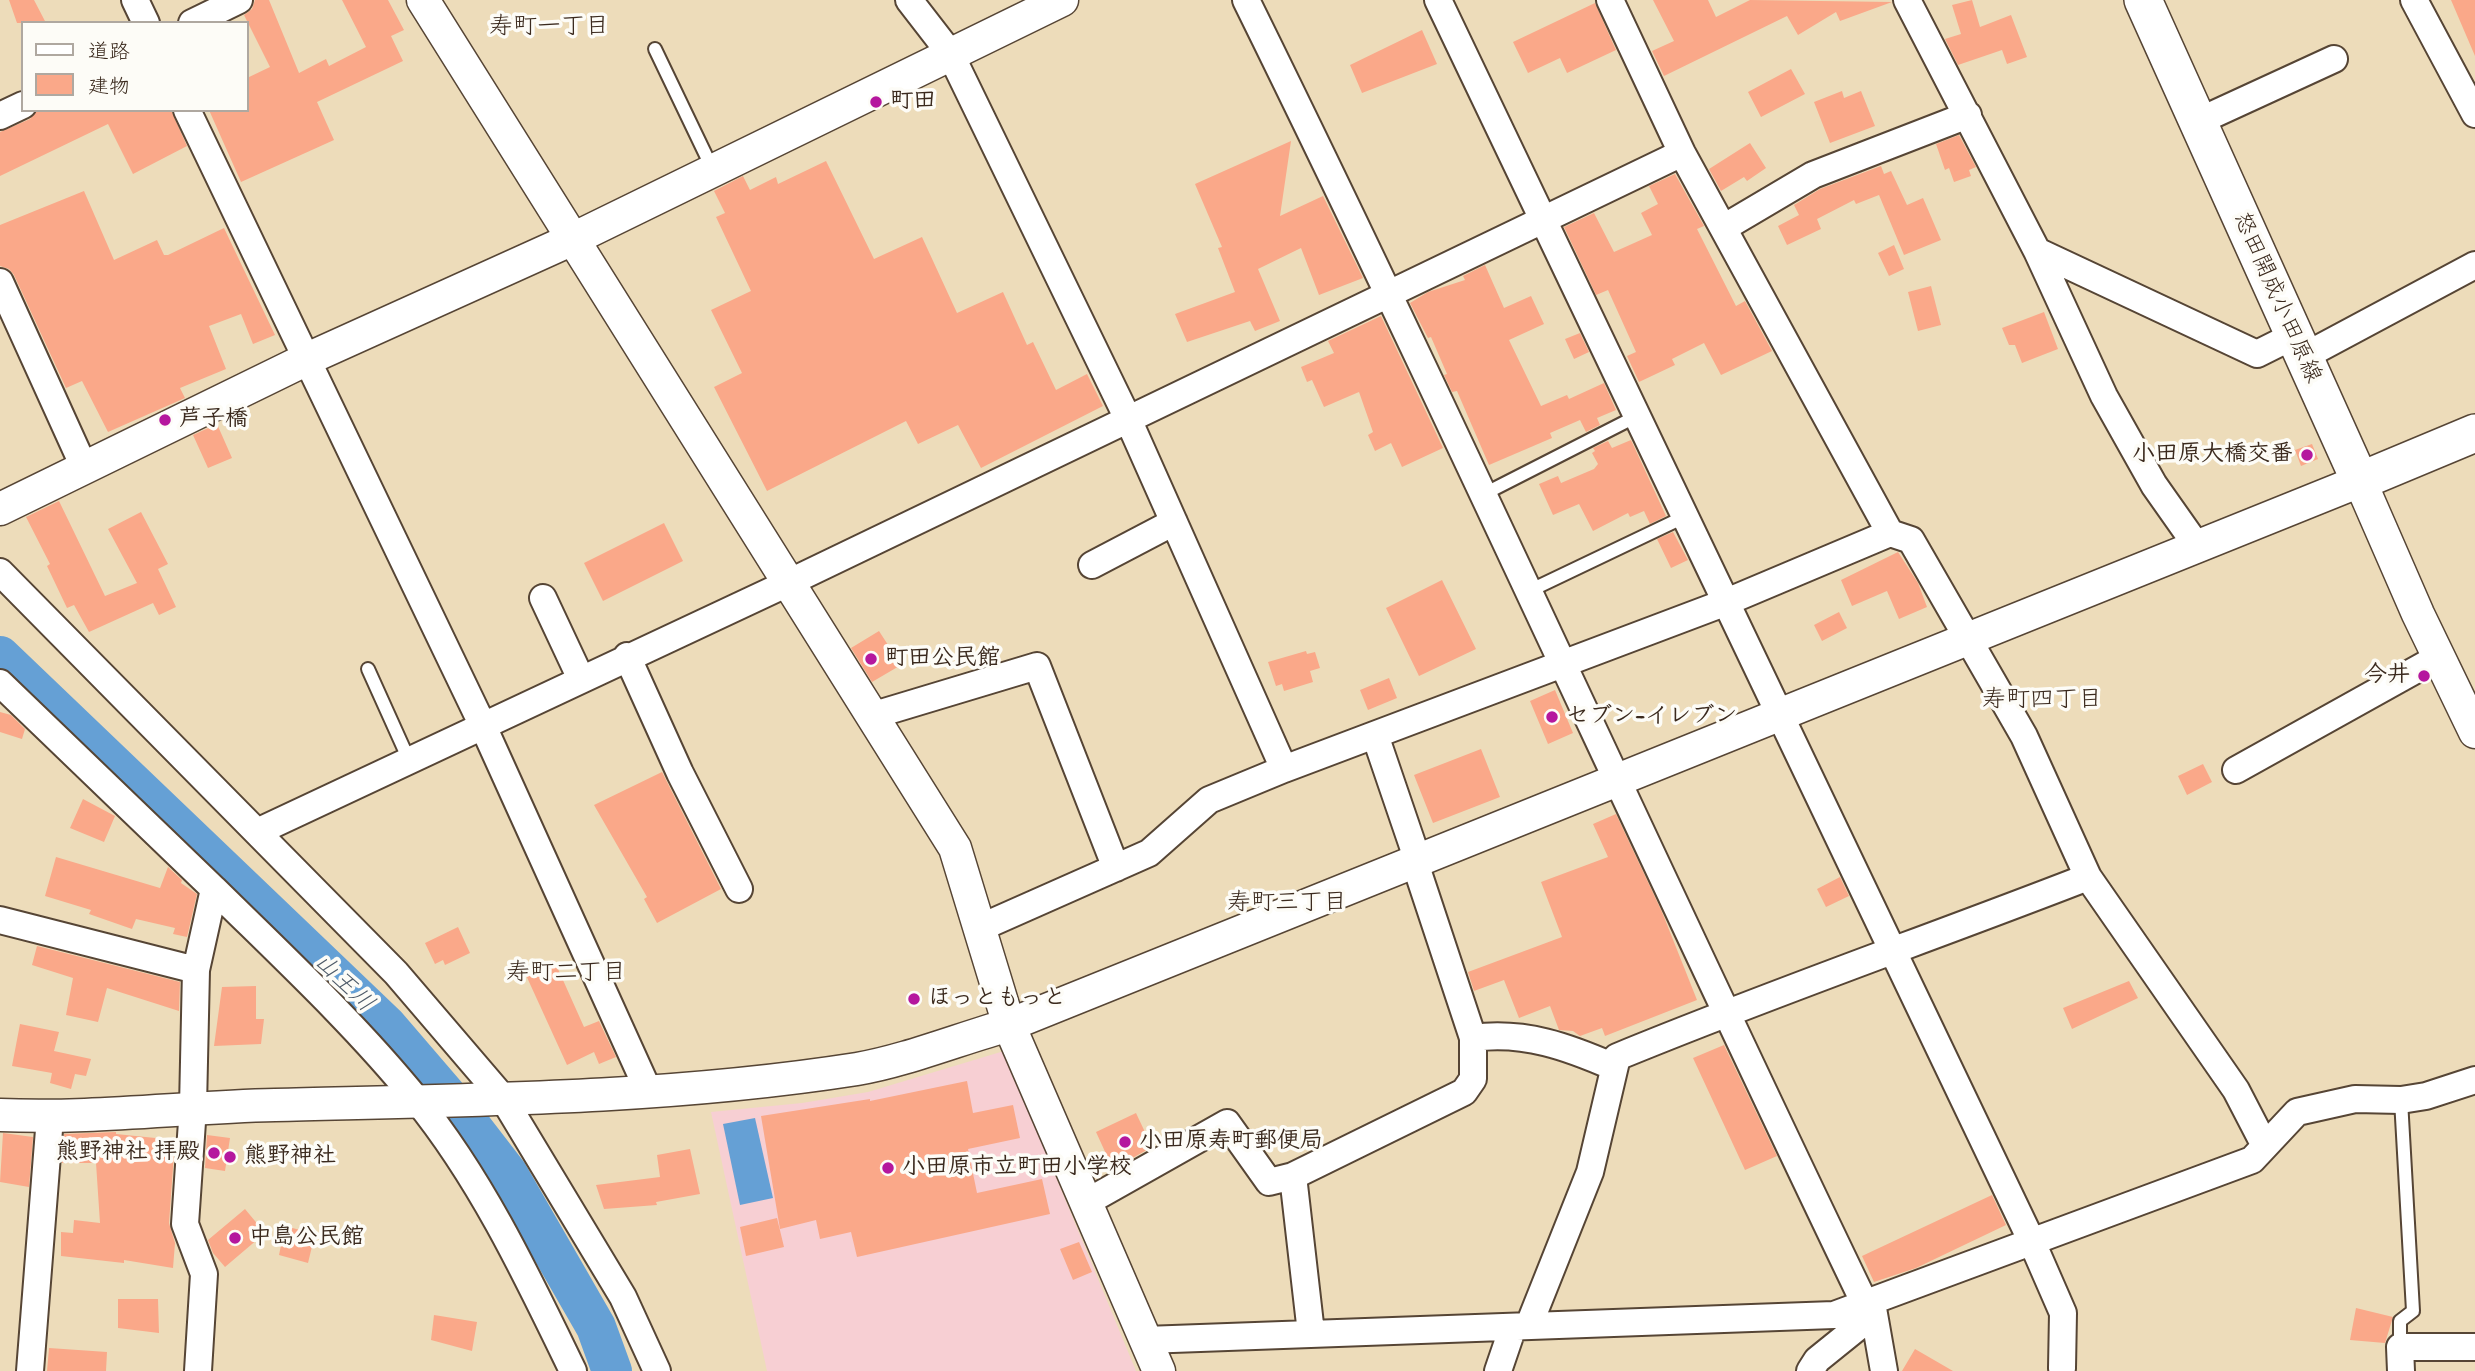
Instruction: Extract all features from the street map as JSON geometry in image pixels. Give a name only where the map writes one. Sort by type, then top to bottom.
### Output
[{"type":"main road","name":"怒田開成小田原線","points":[[2143,0],[2360,481]]},
{"type":"main road","points":[[2360,481],[2475,433]]},
{"type":"street","points":[[135,0],[145,21]]},
{"type":"street","points":[[196,21],[239,0]]},
{"type":"street","points":[[423,0],[575,238],[955,848],[982,927],[1009,1025],[1158,1371]]},
{"type":"street","points":[[909,0],[950,53],[1128,419],[1284,769]]},
{"type":"street","points":[[0,509],[305,360],[575,238],[1062,0]]},
{"type":"street","points":[[1246,0],[1390,292],[1724,1013],[1869,1309],[1884,1371]]},
{"type":"street","points":[[1438,0],[1545,220],[1777,714],[2032,1242],[2063,1313],[2062,1368]]},
{"type":"street","points":[[1610,0],[1682,153],[1890,533]]},
{"type":"street","points":[[1907,0],[2037,251],[2104,396],[2154,485],[2197,546]]},
{"type":"street","points":[[2414,0],[2475,114]]},
{"type":"street","points":[[2197,122],[2334,59]]},
{"type":"street","points":[[0,116],[21,106]]},
{"type":"street","points":[[188,112],[483,726],[648,1090]]},
{"type":"street","points":[[1725,228],[1813,175],[1968,115]]},
{"type":"street","points":[[257,832],[627,656],[788,583],[1682,153]]},
{"type":"street","points":[[2037,251],[2257,354],[2298,346],[2475,265]]},
{"type":"street","points":[[0,282],[84,467]]},
{"type":"street","points":[[0,1115],[50,1117],[193,1107],[503,1098],[720,1085],[860,1068],[1009,1025],[2360,481],[2475,732]]},
{"type":"street","points":[[1092,565],[1174,522]]},
{"type":"street","points":[[982,927],[1149,853],[1209,800],[1284,769],[1563,666],[1724,603],[1890,533],[1911,540],[2024,736],[2088,877],[2236,1090],[2264,1144]]},
{"type":"street","points":[[0,572],[396,973],[503,1098],[623,1297],[657,1371]]},
{"type":"street","points":[[543,598],[581,679]]},
{"type":"street","points":[[627,656],[680,773],[738,889]]},
{"type":"street","points":[[2236,770],[2439,657]]},
{"type":"street","points":[[871,716],[1037,666],[1116,868]]},
{"type":"street","points":[[0,683],[214,888],[360,1033],[418,1102],[484,1199],[573,1371]]},
{"type":"street","points":[[1087,1202],[1227,1123],[1269,1182],[1293,1176],[1464,1092],[1474,1079],[1474,1038],[1375,735]]},
{"type":"street","points":[[1498,1371],[1590,1172],[1617,1057],[1724,1013],[1893,953],[2088,877]]},
{"type":"street","points":[[198,1371],[204,1274],[185,1224],[193,1107],[196,970],[214,888]]},
{"type":"street","points":[[0,920],[196,970]]},
{"type":"street","points":[[1474,1038],[1501,1034],[1538,1039],[1573,1049],[1614,1067]]},
{"type":"street","points":[[1145,1340],[1737,1321],[1834,1315],[1869,1309],[2032,1242],[2252,1160],[2264,1144],[2297,1112],[2355,1099],[2401,1100],[2426,1096],[2475,1080]]},
{"type":"street","points":[[30,1371],[50,1117]]},
{"type":"street","points":[[1293,1176],[1311,1333]]},
{"type":"street","points":[[1810,1371],[1817,1360],[1869,1309]]},
{"type":"street","points":[[2400,1359],[2475,1347]]},
{"type":"lane","points":[[655,49],[713,170]]},
{"type":"lane","points":[[1484,494],[1637,416]]},
{"type":"lane","points":[[1529,591],[1684,517]]},
{"type":"lane","points":[[368,669],[409,760]]},
{"type":"lane","points":[[2400,1359],[2400,1321],[2413,1311],[2401,1100]]},
{"type":"shaded area","name":"小田原市立町田小学校","points":[[1004,1051],[1136,1371],[767,1371],[711,1112],[802,1103],[868,1092]]},
{"type":"water","points":[[755,1118],[773,1198],[740,1205],[723,1124]]},
{"type":"building","points":[[9,0],[34,0],[45,21],[17,23]]},
{"type":"building","points":[[255,0],[269,0],[299,73],[326,59],[329,66],[366,47],[342,0],[388,0],[404,30],[391,36],[403,61],[317,102],[334,140],[241,182],[210,112],[248,112],[248,78],[270,67],[244,15],[252,9]]},
{"type":"building","points":[[1653,0],[1708,0],[1716,17],[1750,0],[1892,2],[1840,21],[1836,12],[1798,35],[1787,16],[1664,76],[1652,51],[1674,41]]},
{"type":"building","points":[[1972,0],[1980,27],[2011,15],[2027,57],[2007,64],[2002,50],[1958,65],[1945,39],[1961,34],[1952,5]]},
{"type":"building","points":[[2451,0],[2475,0],[2475,56]]},
{"type":"building","points":[[1595,3],[1616,50],[1567,73],[1560,58],[1528,73],[1513,42]]},
{"type":"building","points":[[1422,30],[1437,64],[1362,93],[1350,65]]},
{"type":"building","points":[[1791,69],[1805,94],[1761,117],[1748,92]]},
{"type":"building","points":[[1842,91],[1844,98],[1861,91],[1875,126],[1830,143],[1814,102]]},
{"type":"building","points":[[35,112],[172,112],[187,146],[133,174],[108,124],[0,176],[0,132],[30,119]]},
{"type":"building","points":[[1959,135],[1976,167],[1969,170],[1971,176],[1954,182],[1949,168],[1945,170],[1936,144]]},
{"type":"building","points":[[1291,141],[1280,216],[1323,196],[1363,278],[1319,295],[1301,248],[1258,269],[1280,321],[1255,331],[1250,321],[1187,342],[1175,314],[1235,292],[1218,248],[1222,247],[1195,184]]},
{"type":"building","points":[[1750,143],[1766,168],[1747,181],[1744,177],[1721,191],[1709,169]]},
{"type":"building","points":[[826,161],[874,259],[922,237],[957,313],[1003,292],[1027,345],[1033,342],[1056,390],[1087,374],[1103,406],[981,468],[958,425],[918,444],[906,421],[767,491],[714,387],[742,373],[711,310],[751,291],[716,217],[725,213],[714,191],[743,176],[750,190],[776,177],[778,184]]},
{"type":"building","points":[[1881,166],[1884,174],[1891,171],[1907,205],[1923,198],[1941,240],[1904,255],[1879,195],[1856,204],[1854,200],[1817,219],[1821,229],[1787,245],[1778,226],[1799,215],[1794,205],[1820,189]]},
{"type":"building","points":[[1675,174],[1704,226],[1697,229],[1736,306],[1745,301],[1772,351],[1721,375],[1704,343],[1672,359],[1675,365],[1639,382],[1627,356],[1636,352],[1608,290],[1596,295],[1564,227],[1594,213],[1614,252],[1652,235],[1641,213],[1658,204],[1649,186]]},
{"type":"building","points":[[84,191],[114,260],[157,240],[164,255],[168,255],[224,228],[275,335],[253,344],[241,314],[209,326],[226,369],[180,388],[185,398],[108,432],[82,381],[66,388],[14,275],[9,269],[0,266],[0,225]]},
{"type":"building","points":[[1894,245],[1904,269],[1889,276],[1878,253]]},
{"type":"building","points":[[1485,265],[1504,308],[1531,296],[1544,324],[1509,340],[1541,406],[1567,395],[1569,399],[1604,383],[1616,410],[1597,418],[1600,425],[1586,432],[1580,420],[1550,433],[1552,438],[1489,465],[1457,391],[1452,392],[1444,375],[1447,374],[1431,337],[1428,338],[1410,303],[1428,292],[1465,280],[1463,276]]},
{"type":"building","points":[[1931,286],[1941,325],[1918,331],[1908,292]]},
{"type":"building","points":[[2044,312],[2058,349],[2022,363],[2015,345],[2009,345],[2002,328]]},
{"type":"building","points":[[1381,316],[1443,448],[1402,467],[1391,443],[1375,451],[1368,435],[1373,432],[1359,392],[1324,407],[1312,380],[1307,382],[1301,367],[1334,353],[1328,341]]},
{"type":"building","points":[[1580,333],[1589,352],[1574,359],[1565,339]]},
{"type":"building","points":[[217,424],[232,458],[208,468],[193,435]]},
{"type":"building","points":[[1631,440],[1666,516],[1650,524],[1644,511],[1630,517],[1628,513],[1593,531],[1579,504],[1553,515],[1539,484],[1558,476],[1561,483],[1594,469],[1598,464],[1592,453],[1595,451],[1593,448],[1608,441],[1612,448]]},
{"type":"building","name":"小田原大橋交番","points":[[2312,444],[2318,459],[2301,466],[2295,450]]},
{"type":"building","points":[[59,501],[105,596],[137,583],[108,529],[141,512],[168,564],[158,569],[176,607],[159,615],[153,603],[89,632],[74,605],[67,608],[47,566],[50,564],[26,517]]},
{"type":"building","points":[[664,523],[683,561],[603,601],[584,563]]},
{"type":"building","points":[[1673,532],[1688,560],[1671,568],[1657,539]]},
{"type":"building","points":[[1898,552],[1918,583],[1927,607],[1899,619],[1887,591],[1852,606],[1841,580]]},
{"type":"building","points":[[1442,580],[1476,649],[1419,676],[1386,608]]},
{"type":"building","points":[[1839,612],[1847,628],[1822,641],[1814,625]]},
{"type":"building","name":"町田公民館","points":[[879,631],[901,665],[872,682],[851,648]]},
{"type":"building","points":[[1306,651],[1307,654],[1315,652],[1320,668],[1310,671],[1313,682],[1284,691],[1282,684],[1276,686],[1268,662]]},
{"type":"building","points":[[1389,678],[1397,698],[1368,710],[1360,690]]},
{"type":"building","name":"セブン-イレブン","points":[[1555,690],[1573,733],[1548,744],[1530,701]]},
{"type":"building","points":[[0,712],[11,715],[25,729],[22,739],[0,732]]},
{"type":"building","points":[[1481,749],[1500,797],[1433,823],[1414,775]]},
{"type":"building","points":[[2203,764],[2212,782],[2187,795],[2178,776]]},
{"type":"building","points":[[662,772],[721,889],[657,923],[644,899],[647,897],[594,805]]},
{"type":"building","points":[[83,799],[115,816],[104,842],[70,828]]},
{"type":"building","points":[[1616,814],[1662,912],[1697,1000],[1605,1036],[1602,1028],[1580,1036],[1573,1031],[1559,1030],[1550,1006],[1519,1018],[1504,980],[1474,991],[1468,972],[1562,937],[1541,882],[1608,857],[1593,824]]},
{"type":"building","points":[[56,857],[160,888],[168,867],[182,880],[181,883],[197,894],[187,937],[173,934],[175,928],[136,919],[132,929],[89,914],[91,910],[45,896]]},
{"type":"building","points":[[1840,877],[1849,896],[1826,907],[1817,889]]},
{"type":"building","points":[[458,927],[470,953],[445,965],[443,960],[435,964],[425,943]]},
{"type":"building","points":[[37,946],[180,982],[179,1011],[107,988],[98,1022],[66,1015],[73,978],[32,965]]},
{"type":"building","points":[[554,960],[584,1027],[599,1021],[616,1057],[599,1064],[594,1052],[567,1065],[525,973]]},
{"type":"building","points":[[2129,981],[2138,998],[2072,1029],[2063,1008]]},
{"type":"building","points":[[256,986],[256,1019],[264,1019],[261,1044],[214,1046],[222,987]]},
{"type":"building","points":[[20,1024],[59,1032],[54,1051],[91,1059],[86,1076],[75,1074],[71,1089],[50,1083],[52,1073],[12,1066]]},
{"type":"building","points":[[1724,1045],[1777,1156],[1745,1170],[1693,1058]]},
{"type":"building","points":[[967,1081],[973,1113],[1013,1105],[1020,1138],[968,1149],[977,1193],[1042,1179],[1050,1214],[857,1257],[851,1232],[820,1239],[816,1220],[780,1229],[761,1116],[870,1101]]},
{"type":"building","name":"小田原寿町郵便局","points":[[1136,1113],[1152,1147],[1113,1169],[1096,1132]]},
{"type":"building","points":[[116,1132],[175,1140],[169,1223],[175,1243],[173,1268],[124,1260],[124,1263],[61,1256],[61,1232],[73,1233],[74,1220],[100,1223],[96,1163],[62,1163],[64,1134]]},
{"type":"building","points":[[3,1133],[33,1137],[29,1187],[0,1182]]},
{"type":"building","name":"熊野神社 拝殿","points":[[207,1135],[230,1138],[225,1171],[205,1168]]},
{"type":"building","points":[[690,1149],[700,1194],[656,1202],[657,1205],[604,1209],[596,1185],[660,1177],[657,1155]]},
{"type":"building","points":[[1992,1195],[2006,1225],[1916,1268],[1874,1282],[1862,1256]]},
{"type":"building","name":"中島公民館","points":[[245,1209],[265,1233],[225,1267],[213,1253],[208,1240]]},
{"type":"building","points":[[777,1218],[784,1247],[746,1256],[740,1227]]},
{"type":"building","points":[[285,1226],[315,1234],[308,1263],[279,1255]]},
{"type":"building","points":[[1079,1242],[1092,1272],[1073,1280],[1060,1249]]},
{"type":"building","points":[[118,1299],[158,1299],[159,1333],[118,1328]]},
{"type":"building","points":[[2356,1308],[2393,1317],[2385,1343],[2350,1340]]},
{"type":"building","points":[[434,1315],[477,1322],[472,1351],[431,1340]]},
{"type":"building","points":[[49,1348],[107,1352],[106,1371],[47,1371]]},
{"type":"building","points":[[1915,1349],[1953,1371],[1902,1371]]},
{"type":"waterway","name":"山王川","points":[[0,656],[387,1026],[454,1104],[508,1174],[596,1327],[612,1371]]},
{"type":"place","name":"町田","points":[[876,102]]},
{"type":"place","name":"芦子橋","points":[[165,420]]},
{"type":"place","name":"小田原大橋交番","points":[[2307,455]]},
{"type":"place","name":"町田公民館","points":[[871,659]]},
{"type":"place","name":"今井","points":[[2424,676]]},
{"type":"place","name":"セブン-イレブン","points":[[1552,717]]},
{"type":"place","name":"ほっともっと","points":[[914,999]]},
{"type":"place","name":"小田原寿町郵便局","points":[[1125,1142]]},
{"type":"place","name":"熊野神社 拝殿","points":[[214,1153]]},
{"type":"place","name":"熊野神社","points":[[230,1157]]},
{"type":"place","name":"小田原市立町田小学校","points":[[888,1168]]},
{"type":"place","name":"中島公民館","points":[[235,1238]]},
{"type":"district","name":"寿町一丁目","points":[[549,28]]},
{"type":"district","name":"寿町四丁目","points":[[2042,701]]},
{"type":"district","name":"寿町三丁目","points":[[1287,904]]},
{"type":"district","name":"寿町二丁目","points":[[566,974]]}]
